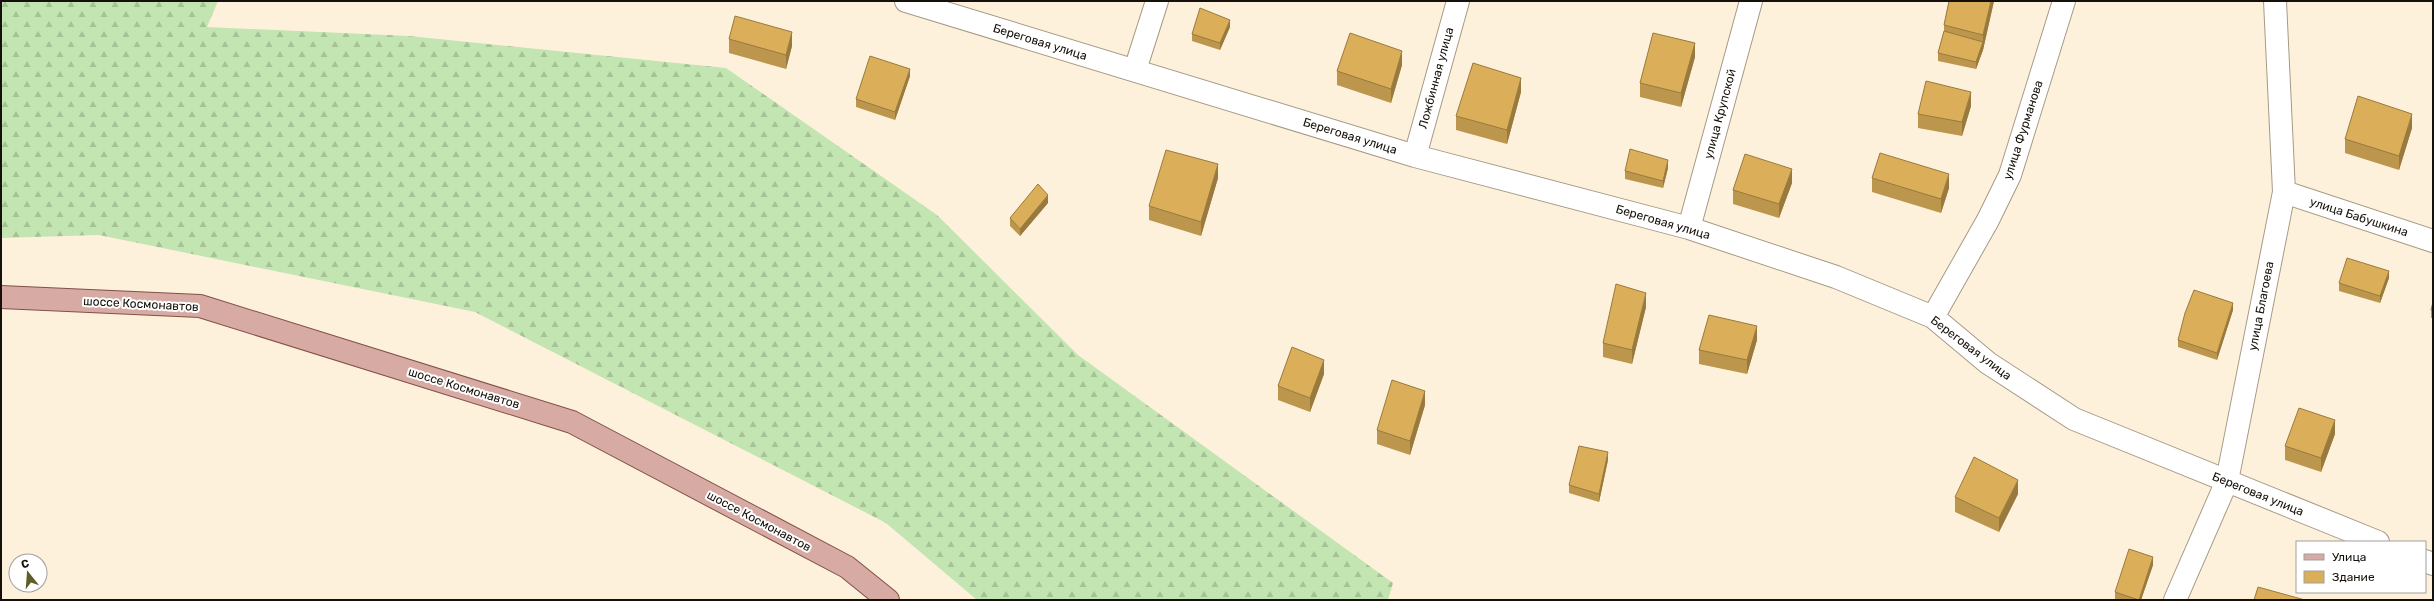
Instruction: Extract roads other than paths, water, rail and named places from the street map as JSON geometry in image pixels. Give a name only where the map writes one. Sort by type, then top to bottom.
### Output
[{"type":"main road","name":"шоссе Космонавтов","points":[[1,297],[200,306],[572,422],[847,567],[888,600]]},
{"type":"street","name":"Береговая улица","points":[[906,1],[1415,156],[1689,228],[1836,277],[1933,316],[1988,363],[2074,419],[2376,541]]},
{"type":"street","points":[[1135,70],[1157,1]]},
{"type":"street","name":"Ложбинная улица","points":[[1415,156],[1458,1]]},
{"type":"street","name":"улица Крупской","points":[[1689,228],[1751,1]]},
{"type":"street","name":"улица Фурманова","points":[[1933,316],[1988,220],[2010,175],[2064,1]]},
{"type":"street","name":"улица Благоева","points":[[2175,600],[2227,481],[2284,192],[2275,1]]},
{"type":"street","name":"улица Бабушкина","points":[[2284,192],[2433,241]]}]
